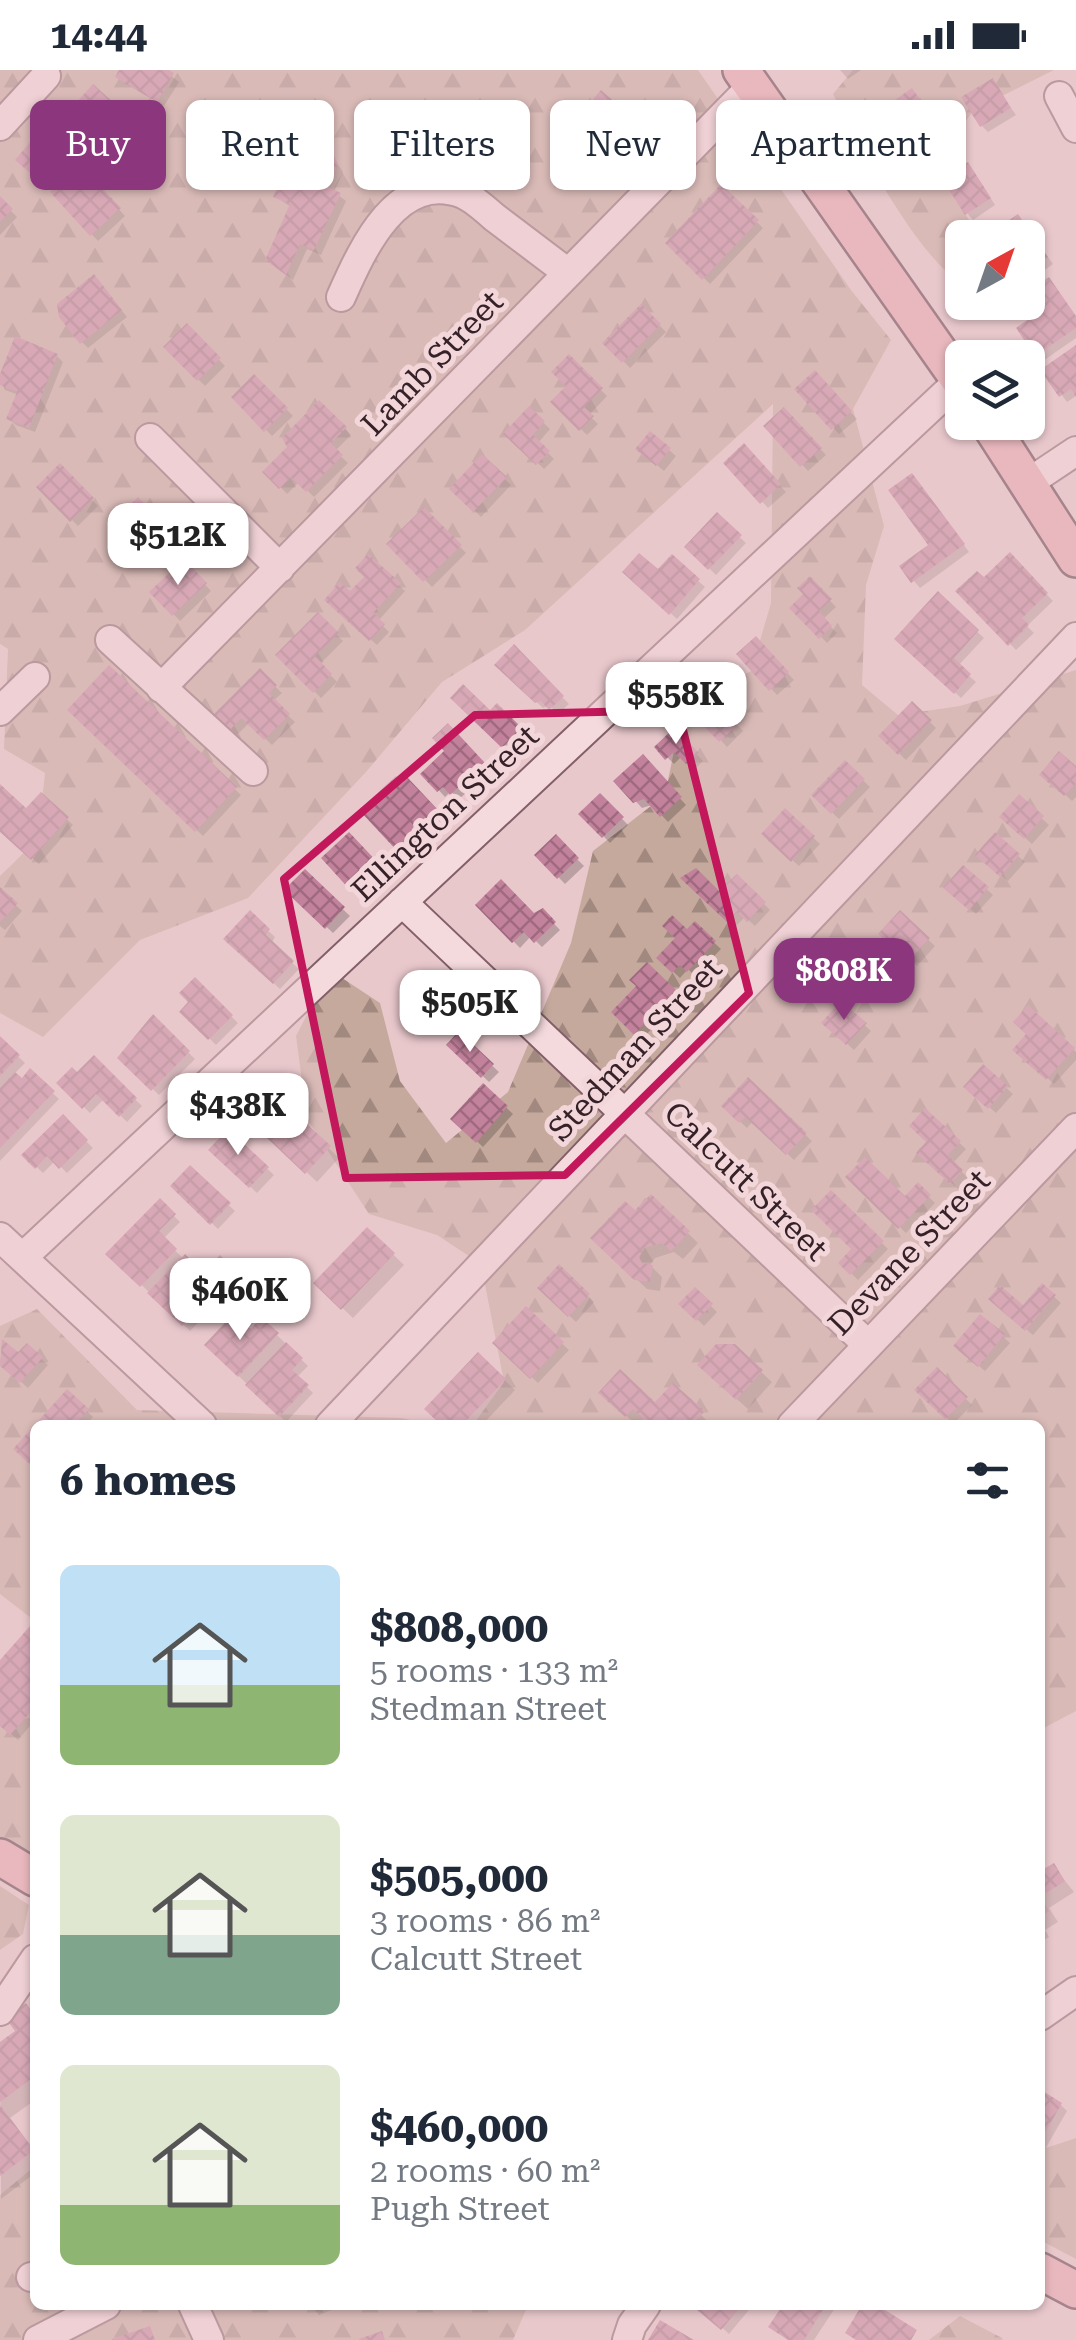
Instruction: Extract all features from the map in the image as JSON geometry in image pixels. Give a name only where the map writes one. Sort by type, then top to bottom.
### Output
[{"type":"main road","points":[[746,78],[945,359]]},
{"type":"main road","points":[[1000,440],[1076,559]]},
{"type":"main road","points":[[0,1857],[30,1875]]},
{"type":"main road","points":[[1045,2274],[1076,2290]]},
{"type":"street","points":[[0,126],[46,76]]},
{"type":"street","name":"Lamb Street","points":[[161,688],[568,274],[746,78]]},
{"type":"street","points":[[1058,96],[1076,128]]},
{"type":"street","points":[[341,297],[360,256],[388,212],[410,198],[439,188],[466,195],[568,274]]},
{"type":"street","name":"Ellington Street","points":[[23,1258],[945,397]]},
{"type":"street","points":[[150,438],[280,568]]},
{"type":"street","points":[[1028,484],[1076,451]]},
{"type":"street","name":"Stedman Street","points":[[335,1420],[1076,637]]},
{"type":"street","points":[[110,640],[252,771]]},
{"type":"street","points":[[0,712],[35,677]]},
{"type":"street","name":"Calcutt Street","points":[[402,902],[868,1345]]},
{"type":"street","name":"Devane Street","points":[[797,1420],[1076,1128]]},
{"type":"street","points":[[0,1237],[197,1420]]},
{"type":"street","points":[[0,2011],[30,1966]]},
{"type":"street","points":[[1045,2013],[1076,1991]]},
{"type":"street","points":[[38,2340],[96,2310]]},
{"type":"street","points":[[195,2310],[209,2340]]},
{"type":"street","points":[[627,2340],[642,2310]]},
{"type":"highlighted area","points":[[678,710],[749,993],[565,1175],[346,1178],[284,879],[475,715]]},
{"type":"green space","points":[[0,70],[698,70],[719,100],[716,190],[781,190],[891,340],[853,409],[884,526],[866,585],[862,685],[898,715],[960,706],[1076,670],[1076,1711],[1045,1727],[1045,1420],[477,1420],[504,1382],[481,1264],[437,1235],[369,1214],[307,1119],[296,1036],[330,970],[380,1003],[400,1081],[446,1143],[508,1092],[571,943],[593,851],[665,795],[683,707],[751,671],[771,603],[773,404],[525,630],[442,682],[366,772],[248,898],[140,940],[43,1037],[0,1013],[0,876],[38,839],[45,773],[4,749],[8,649],[0,644]]},
{"type":"green space","points":[[853,70],[1054,70],[974,110],[966,121],[966,100],[836,100],[833,94]]},
{"type":"green space","points":[[887,190],[951,190],[969,220],[945,220],[945,270],[908,225]]},
{"type":"green space","points":[[37,1309],[137,1410],[411,1420],[30,1420],[30,1617],[0,1594],[0,1326]]},
{"type":"green space","points":[[30,1718],[30,1874],[0,1847],[0,1719],[4,1722]]},
{"type":"green space","points":[[0,1886],[29,1905],[23,1934],[0,1950]]},
{"type":"green space","points":[[1076,2138],[1076,2259],[1045,2243],[1045,2148]]},
{"type":"green space","points":[[30,2170],[30,2310],[526,2310],[513,2340],[0,2340],[0,2195]]},
{"type":"green space","points":[[960,2316],[1002,2338],[1003,2340],[929,2340]]},
{"type":"building","points":[[119,70],[174,73],[158,100],[115,77]]},
{"type":"building","points":[[993,78],[1011,108],[980,127],[961,97]]},
{"type":"building","points":[[93,84],[111,100],[79,100]]},
{"type":"building","points":[[912,88],[920,100],[895,100]]},
{"type":"building","points":[[601,90],[612,100],[593,100]]},
{"type":"building","points":[[30,142],[30,173],[15,160]]},
{"type":"building","points":[[966,163],[991,198],[965,215],[949,190],[966,190]]},
{"type":"building","points":[[716,189],[727,190],[759,220],[702,280],[665,243]]},
{"type":"building","points":[[104,190],[121,208],[90,236],[50,192]]},
{"type":"building","points":[[276,190],[341,193],[314,250],[300,244],[286,275],[265,260],[290,204],[273,197]]},
{"type":"building","points":[[0,196],[13,209],[0,222]]},
{"type":"building","points":[[94,274],[122,310],[80,344],[59,317],[57,304]]},
{"type":"building","points":[[1049,277],[1076,316],[1076,328],[1045,349],[1045,340],[1024,340],[1016,328],[1027,320],[1045,320],[1045,280]]},
{"type":"building","points":[[641,304],[661,324],[622,363],[602,343]]},
{"type":"building","points":[[187,323],[221,358],[197,381],[163,347]]},
{"type":"building","points":[[15,336],[58,354],[29,428],[6,419],[17,392],[0,385],[0,374]]},
{"type":"building","points":[[1076,345],[1076,397],[1071,389],[1059,397],[1045,377],[1045,367]]},
{"type":"building","points":[[569,354],[603,388],[584,407],[594,416],[579,431],[550,402],[566,386],[551,372]]},
{"type":"building","points":[[815,370],[852,411],[831,430],[794,389]]},
{"type":"building","points":[[254,374],[288,408],[264,432],[231,397]]},
{"type":"building","points":[[319,400],[347,427],[331,443],[343,455],[306,492],[291,477],[279,489],[262,472],[287,447],[282,438]]},
{"type":"building","points":[[529,406],[545,421],[533,435],[550,451],[536,465],[503,434]]},
{"type":"building","points":[[784,407],[822,448],[800,467],[763,426]]},
{"type":"building","points":[[650,431],[671,448],[656,466],[635,449]]},
{"type":"building","points":[[744,443],[781,484],[760,504],[723,463]]},
{"type":"building","points":[[482,454],[507,477],[473,512],[449,489]]},
{"type":"building","points":[[60,463],[94,498],[70,522],[36,487]]},
{"type":"building","points":[[912,473],[965,544],[911,583],[899,566],[928,545],[888,490]]},
{"type":"building","points":[[138,497],[172,532],[148,556],[115,521]]},
{"type":"building","points":[[424,507],[462,545],[423,582],[386,544]]},
{"type":"building","points":[[717,512],[742,535],[708,570],[684,547]]},
{"type":"building","points":[[1010,552],[1048,593],[1022,618],[1029,625],[1008,646],[955,591],[977,571],[984,577]]},
{"type":"building","points":[[639,553],[658,569],[672,554],[700,579],[669,615],[622,572]]},
{"type":"building","points":[[368,554],[401,583],[373,613],[385,624],[369,641],[324,600],[340,582],[350,591],[364,577],[355,568]]},
{"type":"building","points":[[184,559],[207,583],[172,616],[149,592]]},
{"type":"building","points":[[810,576],[832,599],[819,611],[832,626],[819,639],[789,608],[803,594],[797,588]]},
{"type":"building","points":[[938,591],[979,630],[954,658],[971,674],[954,694],[894,639]]},
{"type":"building","points":[[318,612],[339,633],[315,656],[332,674],[313,693],[275,655]]},
{"type":"building","points":[[756,636],[789,672],[769,691],[736,654]]},
{"type":"building","points":[[514,644],[564,696],[549,710],[541,701],[535,703],[494,665]]},
{"type":"building","points":[[109,665],[237,787],[195,832],[67,710]]},
{"type":"building","points":[[260,668],[277,685],[269,693],[290,714],[264,740],[241,718],[229,731],[213,715]]},
{"type":"building","points":[[463,684],[490,710],[497,703],[522,728],[502,748],[450,698]]},
{"type":"building","points":[[706,687],[739,723],[719,742],[685,706]]},
{"type":"building","points":[[912,701],[932,720],[898,755],[878,736]]},
{"type":"building","points":[[448,723],[485,763],[450,795],[443,787],[437,792],[420,774],[444,751],[432,738]]},
{"type":"building","points":[[675,727],[699,753],[686,764],[674,752],[665,760],[654,747]]},
{"type":"building","points":[[1059,751],[1076,766],[1076,783],[1064,796],[1039,775]]},
{"type":"building","points":[[643,754],[682,797],[660,817],[644,799],[633,803],[613,781]]},
{"type":"building","points":[[845,760],[865,779],[831,814],[811,795]]},
{"type":"building","points":[[396,776],[402,783],[407,777],[440,812],[398,852],[359,810]]},
{"type":"building","points":[[0,784],[26,808],[41,792],[69,817],[31,860],[0,832]]},
{"type":"building","points":[[600,793],[624,817],[602,838],[578,814]]},
{"type":"building","points":[[1019,794],[1044,816],[1024,839],[999,817]]},
{"type":"building","points":[[785,808],[815,836],[791,862],[761,834]]},
{"type":"building","points":[[349,832],[382,867],[375,873],[381,880],[367,893],[360,885],[352,892],[321,858]]},
{"type":"building","points":[[995,832],[1020,854],[1000,877],[975,855]]},
{"type":"building","points":[[556,834],[579,858],[557,879],[534,855]]},
{"type":"building","points":[[963,865],[989,887],[969,910],[943,888]]},
{"type":"building","points":[[696,868],[719,891],[737,874],[766,902],[747,922],[737,912],[727,922],[680,878]]},
{"type":"building","points":[[305,869],[345,907],[325,929],[284,890]]},
{"type":"building","points":[[501,879],[534,913],[543,908],[556,922],[534,943],[524,932],[512,943],[475,905]]},
{"type":"building","points":[[0,887],[18,903],[0,922]]},
{"type":"building","points":[[250,910],[270,929],[266,935],[294,961],[273,984],[223,939]]},
{"type":"building","points":[[900,910],[930,938],[909,961],[878,934]]},
{"type":"building","points":[[672,915],[687,929],[695,921],[716,941],[687,972],[680,965],[672,973],[656,958],[675,938],[662,926]]},
{"type":"building","points":[[647,962],[676,990],[634,1035],[611,1012],[636,986],[629,980]]},
{"type":"building","points":[[195,977],[233,1015],[208,1040],[179,1012],[188,1002],[179,993]]},
{"type":"building","points":[[841,1001],[867,1023],[846,1045],[821,1023]]},
{"type":"building","points":[[1028,1005],[1075,1048],[1046,1080],[1012,1050],[1026,1034],[1013,1022]]},
{"type":"building","points":[[153,1014],[190,1051],[151,1091],[117,1058]]},
{"type":"building","points":[[459,1031],[494,1064],[481,1078],[446,1045]]},
{"type":"building","points":[[0,1036],[20,1055],[0,1076]]},
{"type":"building","points":[[94,1055],[137,1098],[119,1117],[96,1094],[82,1109],[56,1083],[72,1067],[77,1072]]},
{"type":"building","points":[[983,1064],[1008,1086],[988,1109],[963,1087]]},
{"type":"building","points":[[30,1068],[55,1091],[0,1148],[0,1088],[15,1072],[22,1078]]},
{"type":"building","points":[[748,1077],[807,1133],[786,1155],[745,1117],[739,1123],[721,1106]]},
{"type":"building","points":[[483,1083],[508,1106],[476,1143],[450,1119]]},
{"type":"building","points":[[265,1103],[286,1122],[295,1113],[331,1146],[305,1174],[249,1121]]},
{"type":"building","points":[[925,1108],[961,1141],[948,1155],[963,1170],[950,1184],[916,1153],[926,1142],[909,1126]]},
{"type":"building","points":[[63,1114],[88,1140],[59,1169],[47,1156],[35,1169],[21,1155]]},
{"type":"building","points":[[228,1129],[269,1167],[249,1188],[208,1150]]},
{"type":"building","points":[[865,1157],[905,1196],[918,1182],[931,1195],[898,1229],[845,1177]]},
{"type":"building","points":[[190,1165],[231,1203],[210,1225],[170,1186]]},
{"type":"building","points":[[831,1190],[884,1241],[850,1275],[838,1263],[851,1249],[811,1210]]},
{"type":"building","points":[[651,1194],[690,1231],[671,1251],[662,1243],[644,1248],[639,1257],[642,1263],[653,1265],[650,1282],[634,1280],[590,1238],[625,1201],[635,1210]]},
{"type":"building","points":[[160,1198],[176,1214],[159,1231],[177,1249],[140,1287],[105,1254]]},
{"type":"building","points":[[367,1227],[395,1253],[341,1310],[313,1283]]},
{"type":"building","points":[[185,1254],[203,1272],[220,1255],[236,1270],[182,1326],[147,1293]]},
{"type":"building","points":[[559,1264],[590,1294],[568,1317],[537,1288]]},
{"type":"building","points":[[1042,1283],[1056,1295],[1025,1331],[988,1299],[1000,1285],[1023,1305]]},
{"type":"building","points":[[695,1287],[713,1304],[696,1321],[678,1304]]},
{"type":"building","points":[[526,1306],[564,1342],[530,1379],[492,1343]]},
{"type":"building","points":[[234,1313],[251,1329],[261,1317],[279,1333],[238,1377],[204,1345]]},
{"type":"building","points":[[980,1314],[1005,1334],[978,1367],[953,1346]]},
{"type":"building","points":[[2,1339],[18,1352],[27,1343],[43,1357],[20,1383],[0,1366]]},
{"type":"building","points":[[286,1342],[303,1358],[292,1370],[309,1385],[279,1417],[245,1385]]},
{"type":"building","points":[[716,1344],[735,1344],[763,1370],[736,1400],[697,1365]]},
{"type":"building","points":[[478,1352],[506,1379],[467,1420],[436,1420],[424,1409]]},
{"type":"building","points":[[937,1367],[968,1397],[945,1419],[914,1390]]},
{"type":"building","points":[[620,1369],[655,1402],[673,1383],[705,1411],[697,1420],[645,1420],[633,1409],[625,1417],[598,1393]]},
{"type":"building","points":[[67,1389],[89,1409],[79,1420],[39,1420]]},
{"type":"building","points":[[30,1430],[30,1464],[13,1449]]},
{"type":"building","points":[[30,1626],[30,1713],[10,1735],[0,1726],[0,1660]]},
{"type":"building","points":[[1054,1863],[1065,1881],[1045,1894],[1045,1868]]},
{"type":"building","points":[[26,2003],[30,2008],[30,2080],[0,2102],[0,2042],[15,2031],[6,2019]]},
{"type":"building","points":[[1045,2092],[1062,2103],[1045,2132]]},
{"type":"building","points":[[0,2105],[30,2145],[30,2153],[0,2176]]},
{"type":"building","points":[[697,2310],[738,2310],[721,2330]]},
{"type":"building","points":[[780,2310],[823,2310],[804,2340],[788,2340],[768,2327]]},
{"type":"building","points":[[859,2310],[885,2310],[917,2330],[911,2340],[856,2340],[845,2333]]},
{"type":"building","points":[[660,2320],[694,2340],[648,2340]]},
{"type":"building","points":[[150,2326],[155,2340],[112,2340],[112,2339]]},
{"type":"building","points":[[382,2331],[385,2340],[359,2340],[359,2339]]}]
